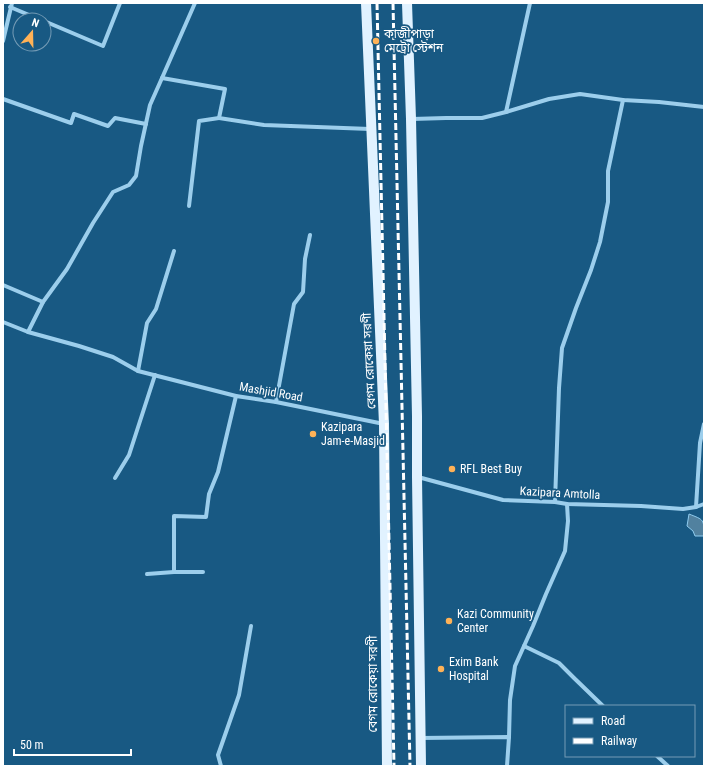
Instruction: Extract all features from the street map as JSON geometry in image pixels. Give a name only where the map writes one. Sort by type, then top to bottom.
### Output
[{"type":"main road","name":"বেগম রোকেয়া সরণী","points":[[366,3],[384,424],[387,766]]},
{"type":"main road","points":[[407,3],[417,416],[421,766]]},
{"type":"street","points":[[52,24],[103,46],[120,3]]},
{"type":"street","points":[[28,332],[43,302],[67,269],[93,223],[113,192],[129,185],[136,176],[150,105],[195,3]]},
{"type":"street","points":[[506,112],[530,3]]},
{"type":"street","points":[[3,41],[11,5],[25,12]]},
{"type":"street","points":[[162,78],[225,89],[219,118]]},
{"type":"street","points":[[411,119],[482,118],[549,99],[580,94],[623,100],[704,107]]},
{"type":"street","points":[[3,99],[71,123],[74,114],[108,126],[115,118],[146,124]]},
{"type":"street","points":[[555,502],[562,348],[576,308],[592,270],[600,242],[608,202],[608,171],[623,100]]},
{"type":"street","points":[[188,206],[199,121],[219,118],[264,125],[371,129]]},
{"type":"street","points":[[276,402],[294,304],[303,292],[305,259],[310,235]]},
{"type":"street","points":[[138,371],[147,323],[156,309],[174,251]]},
{"type":"street","points":[[3,285],[43,302]]},
{"type":"street","name":"Mashjid Road","points":[[3,322],[28,332],[113,357],[138,371],[236,396],[276,402],[384,424]]},
{"type":"street","points":[[115,478],[129,455],[155,375]]},
{"type":"street","points":[[174,572],[174,516],[206,517],[209,494],[218,472],[236,396]]},
{"type":"street","points":[[696,507],[700,443],[704,424]]},
{"type":"street","name":"Kazipara Amtolla","points":[[417,477],[503,500],[555,502],[567,504],[642,506],[683,510],[704,504]]},
{"type":"street","points":[[507,766],[510,700],[515,666],[565,551],[568,521],[567,504]]},
{"type":"street","points":[[147,574],[203,572]]},
{"type":"street","points":[[221,766],[218,755],[239,695],[251,626]]},
{"type":"street","points":[[524,646],[559,663],[602,705]]},
{"type":"street","points":[[420,738],[509,737]]},
{"type":"street","points":[[658,757],[668,766]]},
{"type":"water","points":[[689,514],[702,521],[704,526],[704,536],[695,536],[693,531],[687,526]]},
{"type":"railway","points":[[377,3],[394,766]]},
{"type":"railway","points":[[393,3],[410,766]]},
{"type":"place","name":"কাজীপাড়া মেট্রো স্টেশন","points":[[376,41]]},
{"type":"place","name":"Kazipara Jam-e-Masjid","points":[[313,434]]},
{"type":"place","name":"RFL Best Buy","points":[[452,469]]},
{"type":"place","name":"Kazi Community Center","points":[[449,621]]},
{"type":"place","name":"Exim Bank Hospital","points":[[441,669]]}]
